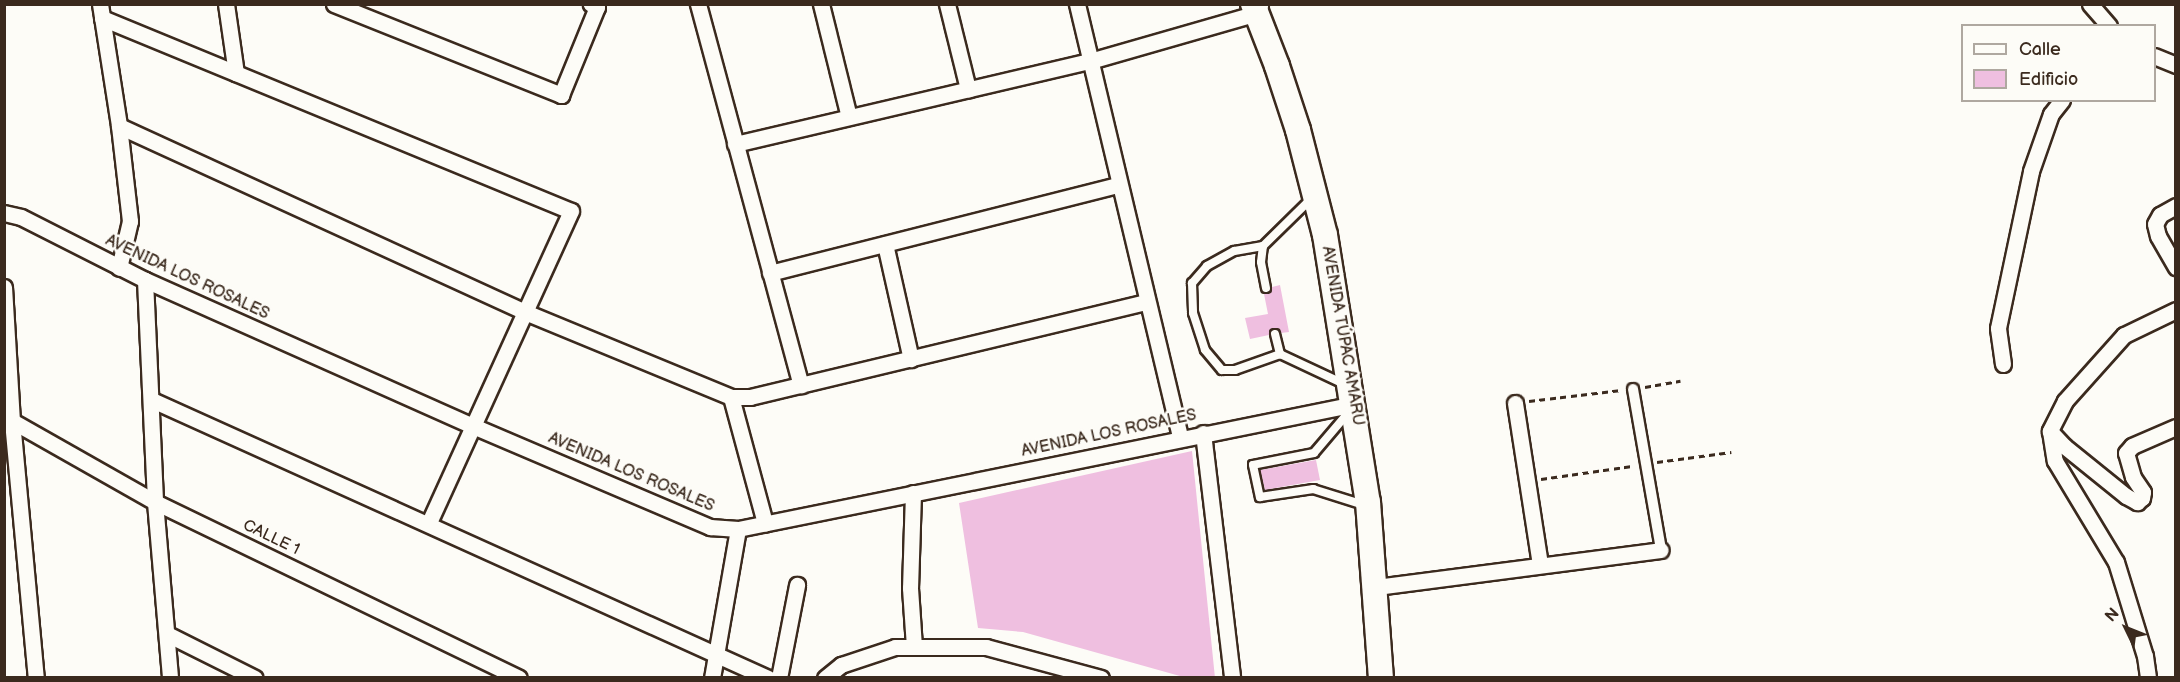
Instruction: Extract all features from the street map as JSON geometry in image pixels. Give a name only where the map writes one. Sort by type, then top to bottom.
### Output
[{"type":"highway","name":"AVENIDA TÚPAC AMARU","points":[[1257,7],[1294,119],[1325,235],[1353,396],[1368,507],[1376,587],[1381,678]]},
{"type":"street","points":[[226,4],[236,73]]},
{"type":"street","points":[[334,4],[561,95],[594,6]]},
{"type":"street","points":[[698,4],[801,385]]},
{"type":"street","points":[[821,4],[849,117]]},
{"type":"street","points":[[947,4],[968,89]]},
{"type":"street","points":[[1077,4],[1180,438]]},
{"type":"street","points":[[2090,4],[2107,24]]},
{"type":"street","points":[[735,144],[1090,61],[1257,7]]},
{"type":"street","points":[[101,11],[236,73],[571,211],[429,523]]},
{"type":"street","points":[[101,11],[119,126],[130,221],[119,268]]},
{"type":"street","points":[[2156,57],[2175,65]]},
{"type":"street","points":[[2003,364],[1998,328],[2031,171],[2051,114],[2060,102]]},
{"type":"street","points":[[119,126],[525,312],[731,397],[750,397],[1147,302]]},
{"type":"street","points":[[770,273],[1119,185]]},
{"type":"street","points":[[2175,206],[2160,215],[2155,224],[2158,236],[2175,267]]},
{"type":"street","name":"AVENIDA LOS ROSALES","points":[[4,213],[21,217],[119,268],[473,426],[710,527],[738,530],[1203,433],[1353,396]]},
{"type":"street","points":[[885,244],[911,358]]},
{"type":"street","points":[[145,280],[155,502],[170,678]]},
{"type":"street","points":[[4,287],[12,421],[36,678]]},
{"type":"street","points":[[2148,678],[2145,656],[2116,562],[2055,461],[2050,431],[2065,401],[2124,335],[2175,310]]},
{"type":"street","points":[[1376,587],[1661,550],[1633,389]]},
{"type":"street","points":[[731,397],[765,523]]},
{"type":"street","points":[[152,400],[429,523],[768,678]]},
{"type":"street","points":[[1515,403],[1540,565]]},
{"type":"street","name":"CALLE 1","points":[[12,421],[155,502],[519,678]]},
{"type":"street","points":[[2050,431],[2064,446],[2126,496],[2137,502],[2142,498],[2143,492],[2133,477],[2126,453],[2132,446],[2175,428]]},
{"type":"street","points":[[1203,433],[1232,678]]},
{"type":"street","points":[[913,493],[910,588],[914,647]]},
{"type":"street","points":[[712,678],[738,530]]},
{"type":"street","points":[[779,678],[797,585]]},
{"type":"street","points":[[167,634],[255,678]]},
{"type":"street","points":[[825,678],[841,665],[895,647],[986,647],[1101,678]]},
{"type":"lane","points":[[1280,354],[1235,370],[1222,370],[1205,350],[1193,313],[1192,283],[1207,266],[1234,251],[1263,246],[1315,194]]},
{"type":"lane","points":[[1263,246],[1261,262],[1266,288]]},
{"type":"lane","points":[[1275,334],[1280,354],[1353,396],[1314,453],[1305,459],[1271,465],[1253,465],[1260,497],[1312,485],[1368,507]]},
{"type":"path","points":[[1515,403],[1680,381]]},
{"type":"path","points":[[1527,481],[1731,452]]},
{"type":"building","points":[[1280,285],[1289,332],[1281,333],[1274,328],[1269,335],[1250,339],[1245,318],[1268,314],[1264,294],[1269,293],[1272,287]]},
{"type":"building","points":[[1192,451],[1215,678],[1187,678],[1023,632],[978,628],[959,503]]},
{"type":"building","points":[[1316,460],[1320,480],[1265,490],[1260,470]]}]
